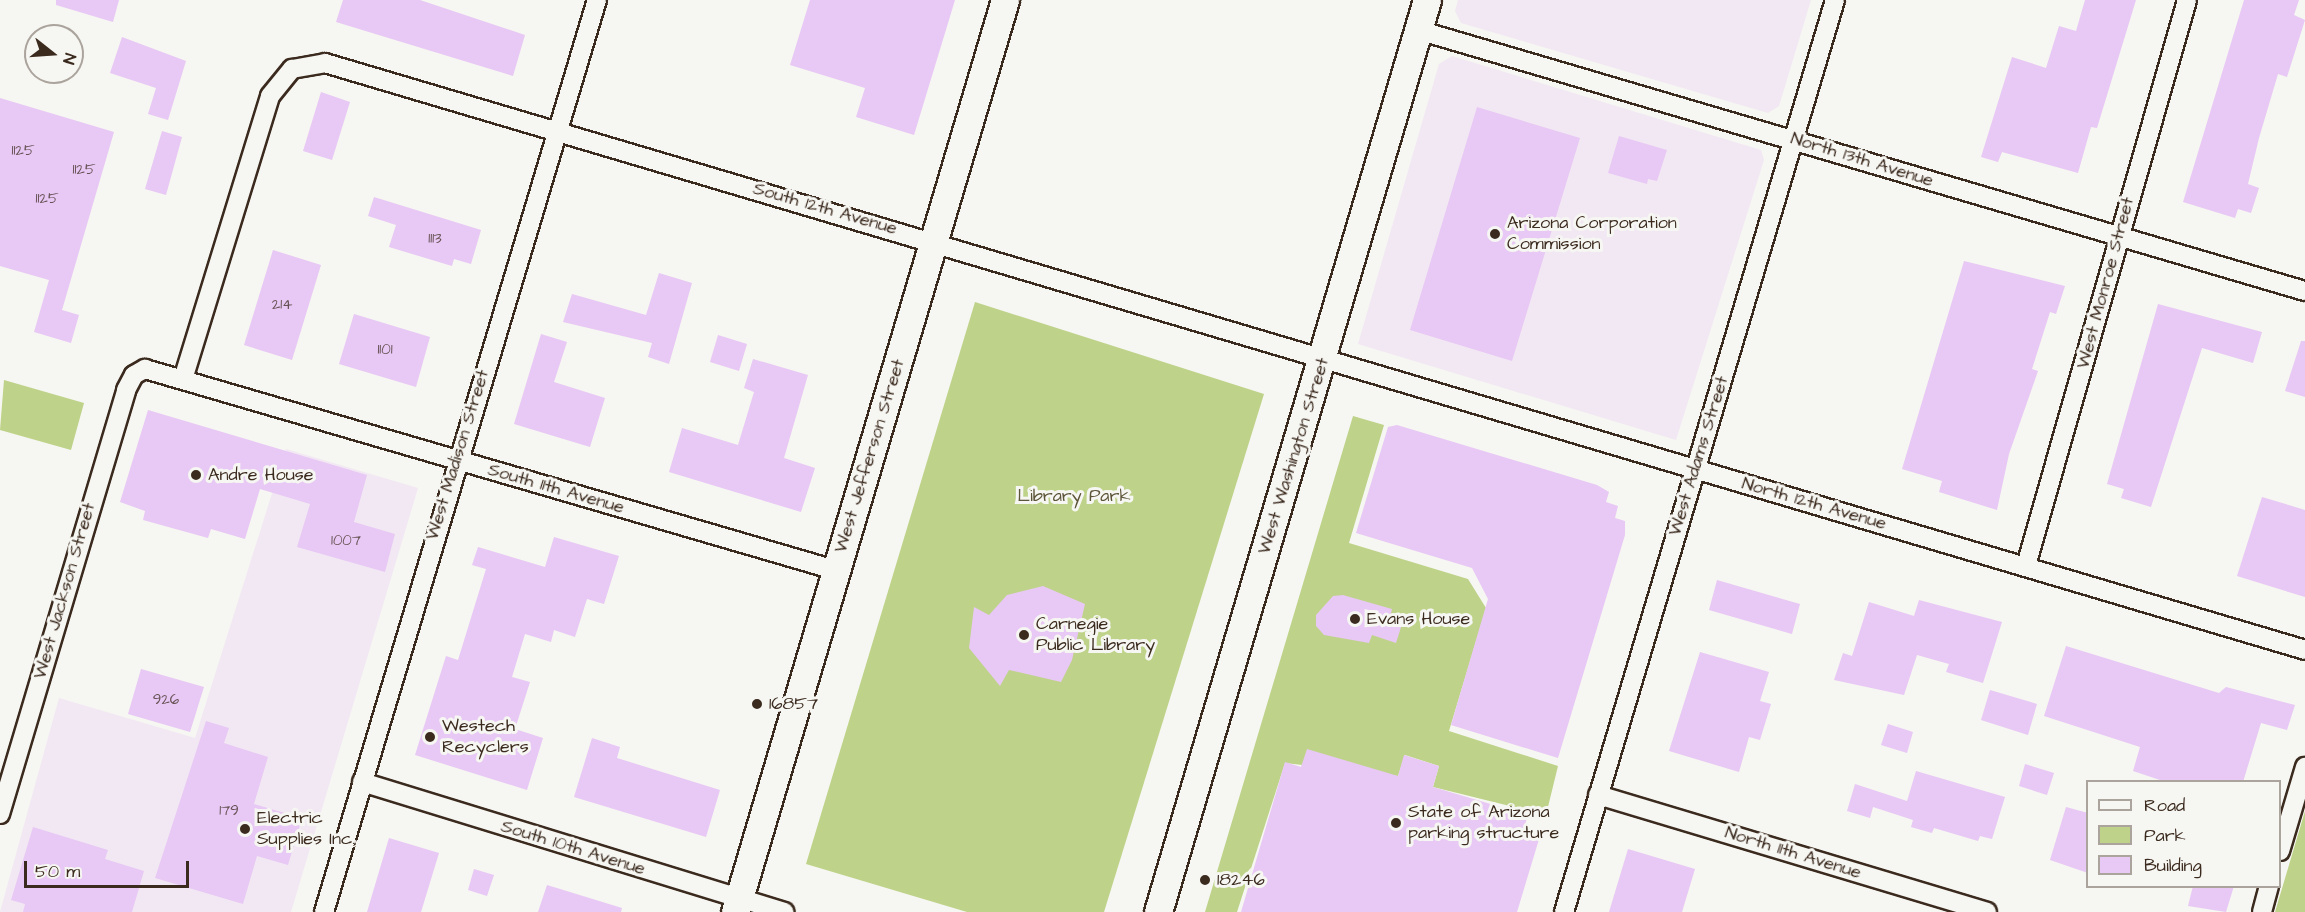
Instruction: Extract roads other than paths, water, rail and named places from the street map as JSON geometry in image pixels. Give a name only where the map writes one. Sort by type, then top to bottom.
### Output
[{"type":"main road","name":"West Jefferson Street","points":[[737,905],[1005,0]]},
{"type":"main road","name":"West Washington Street","points":[[1158,912],[1324,358],[1427,0]]},
{"type":"street","name":"West Madison Street","points":[[324,912],[456,459],[597,0]]},
{"type":"street","name":"West Adams Street","points":[[1564,912],[1834,0]]},
{"type":"street","name":"West Monroe Street","points":[[2026,566],[2187,0]]},
{"type":"street","name":"North 13th Avenue","points":[[1418,30],[2305,291]]},
{"type":"street","name":"South 12th Avenue","points":[[184,376],[270,96],[292,69],[325,63],[1324,358]]},
{"type":"street","name":"North 12th Avenue","points":[[1324,358],[2305,650]]},
{"type":"street","name":"South 11th Avenue","points":[[139,371],[184,376],[456,459],[835,570]]},
{"type":"street","name":"West Jackson Street","points":[[0,814],[126,390],[139,371]]},
{"type":"street","points":[[2281,848],[2305,767]]},
{"type":"street","name":"South 10th Avenue","points":[[362,782],[737,905],[784,912]]},
{"type":"street","name":"North 11th Avenue","points":[[1598,795],[1987,912]]},
{"type":"street","points":[[2262,912],[2268,888]]},
{"type":"place","name":"Arizona Corporation Commission","points":[[1495,234]]},
{"type":"place","name":"Andre House","points":[[196,475]]},
{"type":"place","name":"Evans House","points":[[1355,619]]},
{"type":"place","name":"Carnegie Public Library","points":[[1024,635]]},
{"type":"place","name":"16857","points":[[757,704]]},
{"type":"place","name":"Westech Recyclers","points":[[430,737]]},
{"type":"place","name":"State of Arizona parking structure","points":[[1396,823]]},
{"type":"place","name":"Electric Supplies Inc.","points":[[245,829]]},
{"type":"place","name":"18246","points":[[1205,880]]},
{"type":"park label","name":"Library Park","points":[[1074,496]]}]
